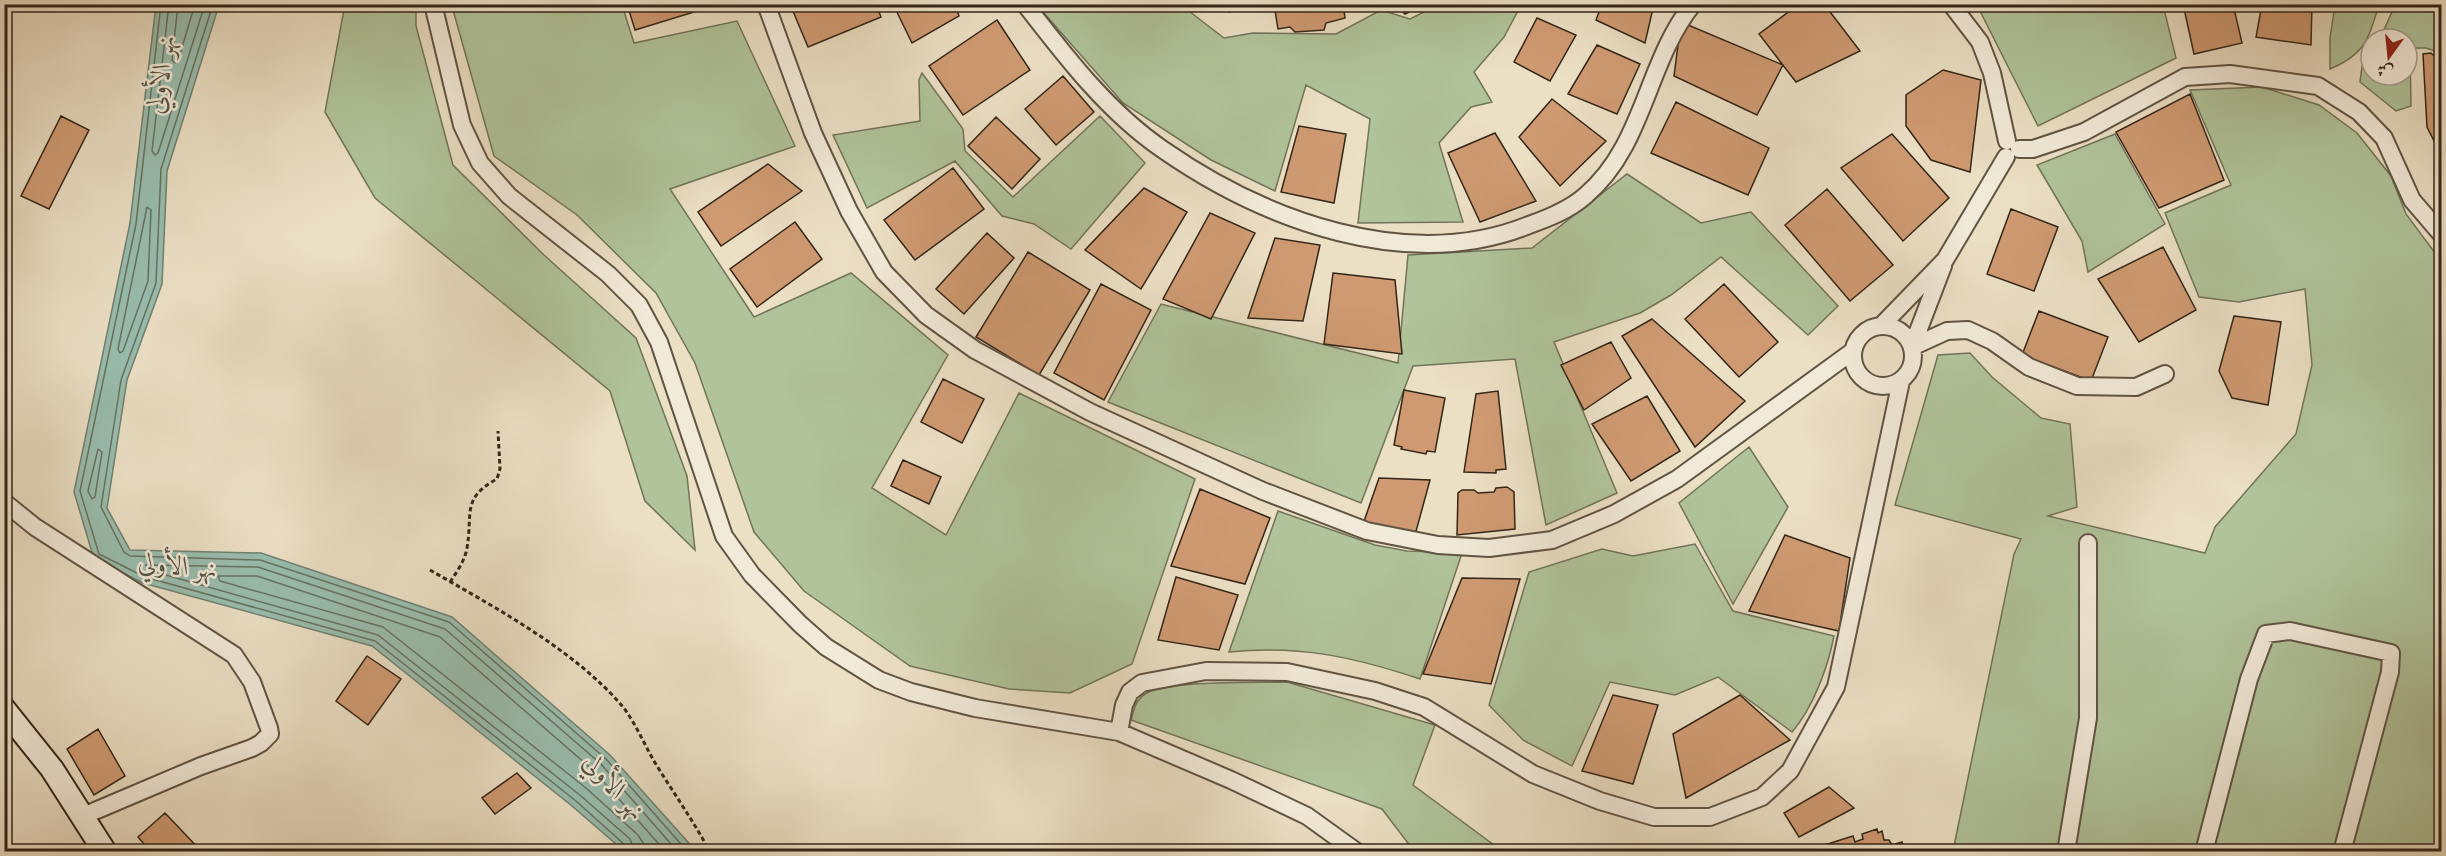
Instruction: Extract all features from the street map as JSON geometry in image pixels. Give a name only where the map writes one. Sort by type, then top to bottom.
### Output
[{"type":"main road","points":[[4,709],[52,769],[105,852]]},
{"type":"street","points":[[433,4],[462,125],[480,163],[509,196],[608,274],[639,305],[659,342],[724,536],[752,575],[826,647],[879,680],[911,692],[953,703],[1119,732],[1231,780],[1307,816],[1357,852]]},
{"type":"street","points":[[766,4],[813,133],[849,211],[884,272],[926,315],[975,350],[1090,412],[1263,491],[1367,531],[1414,541],[1489,549],[1552,540],[1614,514],[1677,479],[1853,351],[1863,333],[1882,325],[1945,260]]},
{"type":"street","points":[[1025,4],[1058,46],[1115,110],[1162,149],[1225,187],[1301,222],[1331,232],[1404,242],[1442,243],[1477,240],[1519,230],[1555,215],[1591,190],[1606,176],[1623,152],[1683,16],[1693,4]]},
{"type":"street","points":[[1912,347],[1945,260],[2011,149],[1992,73],[1980,42],[1951,4]]},
{"type":"street","points":[[2011,149],[2033,149],[2084,132],[2185,78],[2230,74],[2318,86],[2359,112],[2384,138],[2412,200],[2442,235]]},
{"type":"street","points":[[1119,732],[1127,698],[1130,692],[1142,683],[1206,671],[1287,672],[1375,691],[1424,707],[1533,774],[1600,801],[1654,817],[1710,817],[1762,797],[1790,771],[1836,687],[1901,381],[1912,366],[1914,357],[1912,347],[1902,331],[1882,325]]},
{"type":"street","points":[[1912,347],[1947,331],[1968,330],[1992,341],[2029,367],[2077,386],[2136,387],[2165,374]]},
{"type":"street","points":[[1853,351],[1853,361],[1863,379],[1882,386],[1901,381]]},
{"type":"street","points":[[4,502],[35,527],[234,655],[241,662],[252,682],[269,728],[270,734],[267,739],[252,748],[201,766],[83,816]]},
{"type":"street","points":[[2067,852],[2088,718],[2088,543]]},
{"type":"street","points":[[2204,852],[2242,701],[2266,634],[2290,631],[2391,653],[2391,672],[2342,852]]},
{"type":"path","points":[[450,582],[467,551],[470,508],[474,496],[484,486],[497,479],[500,469],[498,431]]},
{"type":"path","points":[[430,570],[535,634],[606,688],[624,708],[710,852]]},
{"type":"shaded area","points":[[345,4],[416,5],[416,26],[453,165],[544,255],[636,338],[687,476],[695,550],[645,501],[610,391],[375,198],[325,112]]},
{"type":"shaded area","points":[[453,4],[622,5],[634,43],[737,21],[795,146],[670,189],[754,317],[851,273],[948,355],[872,488],[946,535],[1019,393],[1195,479],[1132,664],[1070,693],[1009,689],[910,666],[804,591],[754,532],[695,363],[656,293],[577,215],[494,156]]},
{"type":"shaded area","points":[[1039,5],[1181,5],[1224,38],[1253,33],[1336,34],[1381,10],[1410,19],[1438,5],[1521,5],[1504,37],[1474,72],[1492,102],[1471,107],[1439,143],[1463,222],[1358,223],[1370,119],[1306,85],[1275,191],[1211,160],[1123,103]]},
{"type":"shaded area","points":[[1977,5],[2163,5],[2176,58],[2038,126]]},
{"type":"shaded area","points":[[2335,5],[2379,5],[2372,27],[2359,27],[2359,50],[2330,69],[2330,38]]},
{"type":"shaded area","points":[[2395,5],[2442,5],[2441,53],[2419,48],[2419,27],[2385,27]]},
{"type":"shaded area","points":[[922,73],[963,129],[965,151],[1013,197],[1100,116],[1145,163],[1071,249],[1034,224],[1002,216],[955,161],[867,208],[833,135],[920,121],[919,80]]},
{"type":"shaded area","points":[[2262,87],[2319,105],[2357,133],[2391,176],[2406,214],[2441,261],[2441,851],[1953,851],[2014,554],[2021,539],[1895,505],[1938,355],[1970,353],[1992,377],[2041,418],[2070,424],[2077,507],[2048,516],[2205,553],[2215,527],[2296,434],[2312,365],[2305,289],[2239,302],[2199,297],[2165,213],[2231,185],[2190,90]]},
{"type":"shaded area","points":[[2366,87],[2411,87],[2411,106],[2396,111]]},
{"type":"shaded area","points":[[2115,134],[2165,224],[2088,272],[2082,241],[2037,165]]},
{"type":"shaded area","points":[[1627,174],[1701,223],[1751,212],[1838,306],[1808,335],[1721,257],[1671,295],[1640,313],[1554,342],[1617,493],[1546,525],[1515,359],[1413,366],[1361,503],[1108,402],[1161,304],[1398,363],[1408,255],[1532,248]]},
{"type":"shaded area","points":[[1749,447],[1788,507],[1733,604],[1679,503]]},
{"type":"shaded area","points":[[1278,511],[1375,545],[1407,551],[1462,553],[1420,679],[1349,659],[1326,655],[1280,650],[1229,652]]},
{"type":"shaded area","points":[[1695,544],[1733,611],[1834,636],[1819,687],[1807,711],[1792,732],[1718,677],[1675,695],[1610,682],[1572,766],[1523,740],[1489,705],[1529,572],[1602,549],[1633,556]]},
{"type":"shaded area","points":[[1287,682],[1435,725],[1413,785],[1502,851],[1414,851],[1382,809],[1131,720],[1140,698],[1159,689],[1194,684]]},
{"type":"water","name":"نهر الأولي","points":[[156,5],[219,5],[167,171],[162,284],[127,380],[107,508],[130,550],[261,553],[452,617],[610,755],[696,851],[624,851],[572,806],[372,646],[143,583],[94,559],[74,492],[130,223]]},
{"type":"building","points":[[627,4],[717,4],[717,5],[635,30]]},
{"type":"building","points":[[790,4],[876,4],[881,17],[808,47]]},
{"type":"building","points":[[893,4],[955,4],[959,16],[912,43]]},
{"type":"building","points":[[1197,4],[1232,4],[1229,12],[1215,6],[1212,11]]},
{"type":"building","points":[[1274,4],[1343,4],[1345,18],[1326,23],[1324,30],[1295,32],[1290,27],[1278,29]]},
{"type":"building","points":[[1395,4],[1425,4],[1405,14]]},
{"type":"building","points":[[1602,4],[1654,4],[1645,43],[1596,20]]},
{"type":"building","points":[[1799,4],[1824,4],[1860,51],[1796,82],[1759,34]]},
{"type":"building","points":[[2183,4],[2233,4],[2242,43],[2194,54]]},
{"type":"building","points":[[2262,4],[2312,4],[2311,45],[2256,37]]},
{"type":"building","points":[[1537,18],[1576,35],[1550,81],[1514,62]]},
{"type":"building","points":[[997,20],[1030,70],[963,115],[929,66]]},
{"type":"building","points":[[1681,22],[1783,65],[1757,115],[1674,76]]},
{"type":"building","points":[[1597,45],[1640,64],[1617,114],[1568,94]]},
{"type":"building","points":[[2431,53],[2442,63],[2442,157],[2427,127],[2423,54]]},
{"type":"building","points":[[1943,70],[1981,80],[1970,172],[1931,160],[1906,126],[1906,95]]},
{"type":"building","points":[[1063,76],[1094,112],[1056,145],[1025,109]]},
{"type":"building","points":[[2190,94],[2224,180],[2159,208],[2116,132]]},
{"type":"building","points":[[1552,99],[1606,141],[1560,186],[1519,137]]},
{"type":"building","points":[[1676,102],[1769,148],[1748,195],[1651,153]]},
{"type":"building","points":[[61,116],[89,130],[49,209],[21,196]]},
{"type":"building","points":[[996,117],[1040,159],[1012,189],[968,146]]},
{"type":"building","points":[[1299,126],[1346,134],[1334,203],[1281,192]]},
{"type":"building","points":[[1495,133],[1536,201],[1480,222],[1448,153]]},
{"type":"building","points":[[1892,134],[1949,198],[1903,241],[1841,168]]},
{"type":"building","points":[[768,164],[802,191],[721,246],[698,212]]},
{"type":"building","points":[[953,168],[984,209],[915,260],[884,220]]},
{"type":"building","points":[[1144,188],[1187,212],[1141,289],[1085,250]]},
{"type":"building","points":[[1827,189],[1893,265],[1850,301],[1785,225]]},
{"type":"building","points":[[2011,209],[2058,227],[2034,291],[1987,274]]},
{"type":"building","points":[[1210,213],[1255,233],[1211,319],[1163,299]]},
{"type":"building","points":[[795,222],[822,259],[757,307],[730,269]]},
{"type":"building","points":[[987,233],[1014,258],[964,314],[936,289]]},
{"type":"building","points":[[1275,238],[1320,245],[1303,321],[1248,318]]},
{"type":"building","points":[[2163,247],[2196,310],[2139,342],[2098,279]]},
{"type":"building","points":[[1028,252],[1090,290],[1039,375],[976,337]]},
{"type":"building","points":[[1333,273],[1395,280],[1402,354],[1324,344]]},
{"type":"building","points":[[1101,284],[1151,310],[1104,400],[1054,373]]},
{"type":"building","points":[[1724,284],[1778,342],[1739,377],[1685,319]]},
{"type":"building","points":[[2039,311],[2108,337],[2091,381],[2022,355]]},
{"type":"building","points":[[2234,316],[2281,322],[2268,405],[2232,398],[2219,371]]},
{"type":"building","points":[[1652,319],[1745,401],[1695,447],[1622,336]]},
{"type":"building","points":[[1611,342],[1631,378],[1584,410],[1561,365]]},
{"type":"building","points":[[943,379],[984,399],[962,443],[921,422]]},
{"type":"building","points":[[1404,390],[1445,398],[1435,452],[1427,451],[1426,454],[1401,449],[1402,447],[1394,445]]},
{"type":"building","points":[[1498,391],[1506,469],[1496,470],[1496,473],[1464,472],[1476,394]]},
{"type":"building","points":[[1647,396],[1680,451],[1631,481],[1592,424]]},
{"type":"building","points":[[903,460],[941,477],[929,504],[891,486]]},
{"type":"building","points":[[1379,478],[1430,480],[1415,535],[1362,527]]},
{"type":"building","points":[[1507,487],[1514,492],[1515,529],[1457,535],[1458,493],[1462,490],[1474,490],[1478,493],[1494,492],[1496,488]]},
{"type":"building","points":[[1200,489],[1270,518],[1245,584],[1171,566]]},
{"type":"building","points":[[1785,535],[1850,558],[1839,631],[1749,611]]},
{"type":"building","points":[[1176,577],[1238,595],[1219,650],[1158,640]]},
{"type":"building","points":[[1462,578],[1520,579],[1491,684],[1423,674]]},
{"type":"building","points":[[367,656],[401,679],[368,725],[336,701]]},
{"type":"building","points":[[1613,695],[1658,705],[1633,784],[1582,771]]},
{"type":"building","points":[[1740,695],[1790,740],[1686,798],[1673,734]]},
{"type":"building","points":[[98,729],[125,776],[94,795],[67,749]]},
{"type":"building","points":[[517,773],[531,788],[495,814],[482,798]]},
{"type":"building","points":[[1829,787],[1854,808],[1799,837],[1784,813]]},
{"type":"building","points":[[165,813],[202,852],[151,852],[138,837]]},
{"type":"building","points":[[1877,829],[1878,833],[1882,831],[1884,840],[1889,840],[1892,845],[1902,842],[1905,852],[1816,852],[1815,848],[1853,836],[1855,842],[1863,839],[1862,834]]}]
